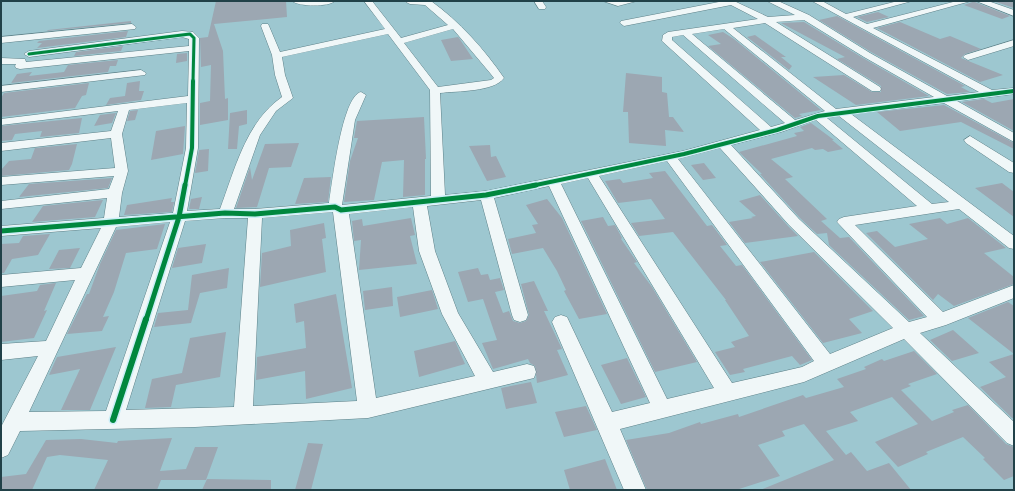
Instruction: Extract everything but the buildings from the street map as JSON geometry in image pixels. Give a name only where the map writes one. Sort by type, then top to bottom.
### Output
[{"type":"street","points":[[296,1],[304,3],[331,1]]},
{"type":"street","points":[[368,1],[400,41],[435,90],[438,199]]},
{"type":"street","points":[[607,1],[618,4],[633,1]]},
{"type":"street","points":[[771,1],[806,17],[867,55],[1014,138]]},
{"type":"street","points":[[816,1],[844,14],[991,94]]},
{"type":"street","points":[[768,131],[667,41],[668,35],[767,20],[844,14],[908,1]]},
{"type":"street","points":[[867,27],[967,1]]},
{"type":"street","points":[[980,1],[1014,13]]},
{"type":"street","points":[[410,2],[428,3],[464,35],[499,78],[495,82],[489,84],[435,90]]},
{"type":"street","points":[[624,23],[730,2],[767,20],[876,89]]},
{"type":"street","points":[[2,90],[47,26]]},
{"type":"street","points":[[225,213],[254,135],[272,108],[288,98],[280,75],[277,55],[265,26]]},
{"type":"street","points":[[400,41],[454,26]]},
{"type":"street","points":[[725,26],[837,113],[963,204],[1014,244]]},
{"type":"street","points":[[1,40],[132,27]]},
{"type":"street","points":[[277,55],[326,46],[362,36],[392,31]]},
{"type":"street","points":[[684,32],[793,124]]},
{"type":"street","points":[[19,66],[187,34],[194,38],[192,148],[179,217],[113,420]]},
{"type":"street","points":[[968,57],[1014,43]]},
{"type":"street","points":[[1,62],[19,66],[194,48]]},
{"type":"street","points":[[2,90],[141,73]]},
{"type":"street","points":[[1,231],[225,213],[255,214],[338,209],[486,195],[670,157],[768,131],[777,130],[818,116],[1014,91]]},
{"type":"street","points":[[361,95],[349,120],[338,209],[368,409]]},
{"type":"street","points":[[1,122],[125,106],[194,99]]},
{"type":"street","points":[[1,448],[51,348],[111,221],[115,193],[122,171],[116,134],[125,106]]},
{"type":"street","points":[[818,116],[929,209]]},
{"type":"street","points":[[1,147],[116,134]]},
{"type":"street","points":[[970,140],[1014,169]]},
{"type":"street","points":[[722,143],[794,222],[1014,436]]},
{"type":"street","points":[[670,157],[827,364]]},
{"type":"street","points":[[1,181],[122,171]]},
{"type":"street","points":[[591,173],[728,394]]},
{"type":"street","points":[[553,181],[662,408]]},
{"type":"street","points":[[1,205],[115,193]]},
{"type":"street","points":[[486,195],[520,315]]},
{"type":"street","points":[[419,201],[427,251],[450,314],[488,381]]},
{"type":"street","points":[[940,320],[844,222],[963,204]]},
{"type":"street","points":[[243,415],[255,214]]},
{"type":"street","points":[[1,281],[86,273]]},
{"type":"street","points":[[607,422],[662,408],[728,394],[804,374],[906,330],[940,320],[1011,295]]},
{"type":"street","points":[[561,322],[607,422],[635,490]]},
{"type":"street","points":[[1,352],[51,348]]},
{"type":"street","points":[[14,422],[113,420],[368,409],[527,372]]},
{"type":"cycle path","points":[[29,54],[182,34],[190,34],[194,38],[192,148],[179,217],[113,420]]},
{"type":"cycle path","points":[[1,231],[225,213],[255,214],[335,207],[341,210],[486,195],[684,154],[768,131],[777,130],[818,116],[1014,91]]}]
